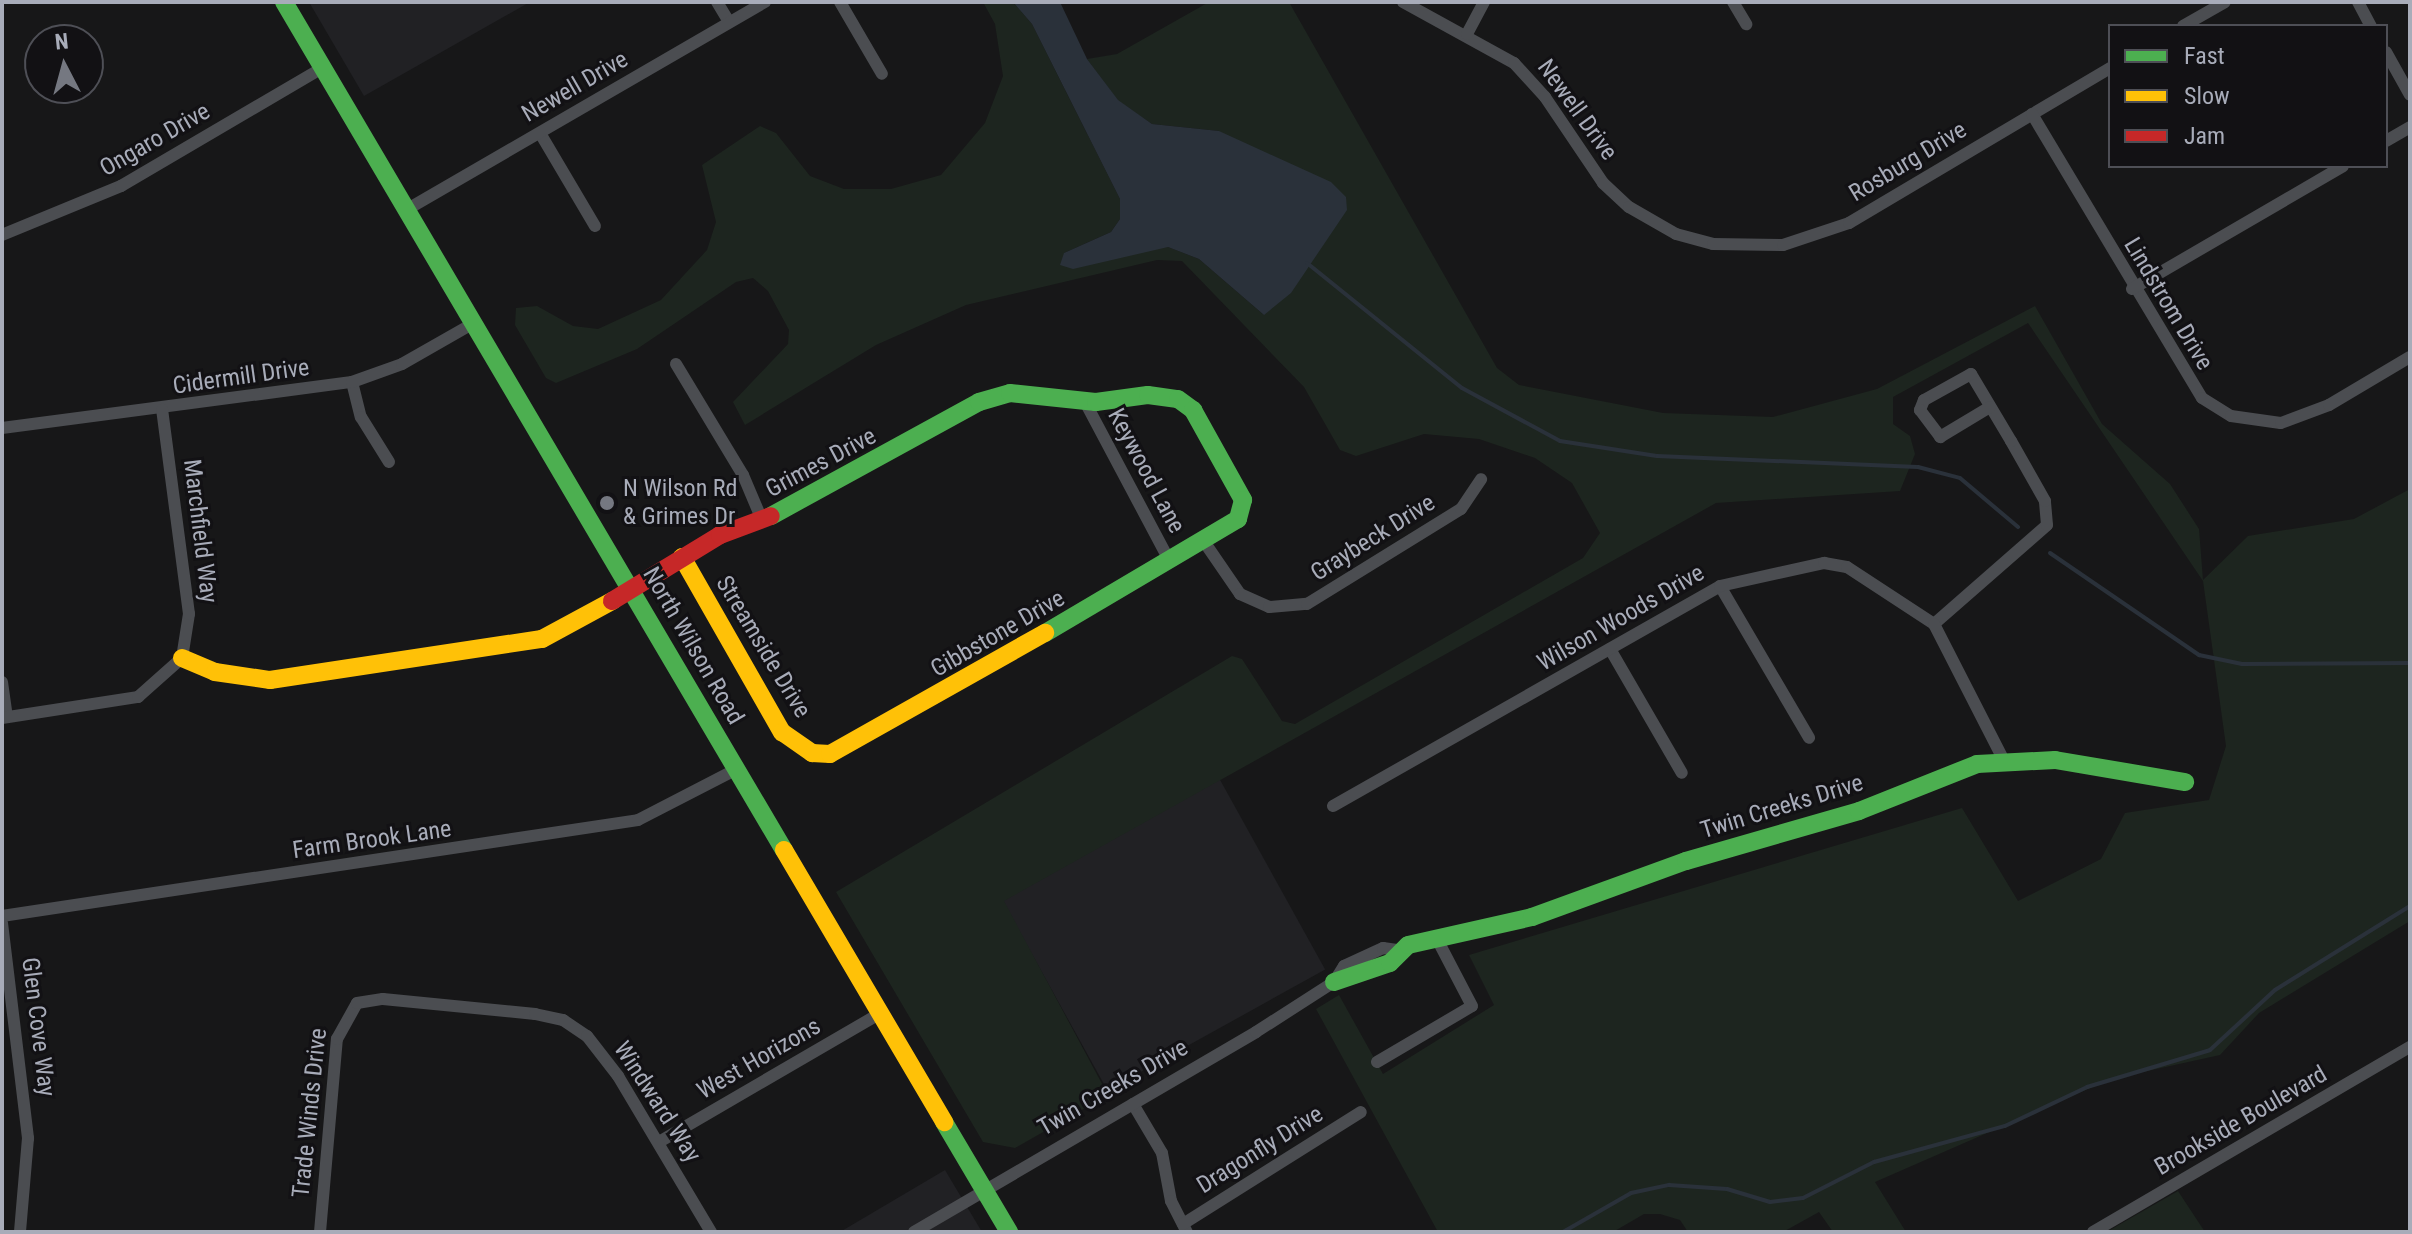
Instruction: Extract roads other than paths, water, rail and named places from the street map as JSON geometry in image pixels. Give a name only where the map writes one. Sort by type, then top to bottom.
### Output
[{"type":"street","name":"North Wilson Road","points":[[284,2],[1009,1232]]},
{"type":"street","points":[[717,2],[729,22]]},
{"type":"street","name":"Newell Drive","points":[[406,210],[765,2]]},
{"type":"street","points":[[840,2],[882,74]]},
{"type":"street","name":"Newell Drive","points":[[1403,2],[1467,34],[1514,63],[1545,97],[1603,183],[1629,207],[1676,234],[1713,244]]},
{"type":"street","points":[[1467,34],[1484,2]]},
{"type":"street","points":[[1733,2],[1746,24]]},
{"type":"street","points":[[2186,24],[2225,2]]},
{"type":"street","points":[[2358,2],[2370,24]]},
{"type":"street","points":[[2388,56],[2410,95]]},
{"type":"street","name":"Ongaro Drive","points":[[2,235],[121,186],[322,68]]},
{"type":"street","name":"Rosburg Drive","points":[[1713,244],[1783,245],[1849,223],[2108,69]]},
{"type":"street","name":"Lindstrom Drive","points":[[2032,114],[2132,289],[2202,398],[2255,423],[2306,416],[2410,357]]},
{"type":"street","points":[[2388,140],[2410,127]]},
{"type":"street","points":[[540,133],[595,226]]},
{"type":"street","points":[[2132,289],[2340,168]]},
{"type":"street","name":"Cidermill Drive","points":[[2,428],[162,410],[352,382],[402,364],[474,323]]},
{"type":"street","points":[[676,364],[743,475],[762,520]]},
{"type":"street","points":[[1934,624],[2047,525],[2045,501],[1971,374],[1924,400],[1920,410],[1940,437],[1990,407]]},
{"type":"street","points":[[352,382],[361,417],[389,462]]},
{"type":"street","name":"Grimes Drive","points":[[182,658],[215,672],[270,680],[499,649],[542,639],[682,557],[762,520],[979,402],[1037,391],[1084,400],[1164,396],[1193,410],[1243,500],[1238,519],[1205,543]]},
{"type":"street","name":"Keywood Lane","points":[[1084,400],[1170,562]]},
{"type":"street","name":"Marchfield Way","points":[[162,410],[189,614],[182,658]]},
{"type":"street","name":"Graybeck Drive","points":[[1205,543],[1240,594],[1269,607],[1307,604],[1461,509],[1481,479]]},
{"type":"street","name":"Gibbstone Drive","points":[[812,753],[848,749],[1205,543]]},
{"type":"street","name":"Streamside Drive","points":[[682,557],[782,732],[812,753]]},
{"type":"street","name":"Wilson Woods Drive","points":[[1333,806],[1720,586],[1793,567],[1847,567],[1934,624],[2003,759]]},
{"type":"street","points":[[1720,586],[1809,738]]},
{"type":"street","points":[[1610,649],[1682,773]]},
{"type":"street","points":[[2,682],[5,718],[138,697],[182,658]]},
{"type":"street","name":"Twin Creeks Drive","points":[[914,1232],[1334,982],[1390,963],[1397,950],[1438,941],[1807,829],[1912,785],[2003,759],[2107,767],[2185,782]]},
{"type":"street","name":"Farm Brook Lane","points":[[2,916],[638,820],[737,769]]},
{"type":"street","name":"Glen Cove Way","points":[[2,923],[28,1138],[20,1232]]},
{"type":"street","points":[[1377,1062],[1472,1006],[1438,941]]},
{"type":"street","name":"Windward Way","points":[[357,1003],[383,999],[563,1020],[587,1036],[618,1076],[711,1232]]},
{"type":"street","name":"Trade Winds Drive","points":[[320,1232],[337,1039],[357,1003]]},
{"type":"street","name":"West Horizons","points":[[659,1142],[881,1013]]},
{"type":"street","name":"Brookside Boulevard","points":[[2093,1232],[2410,1047]]},
{"type":"street","points":[[1133,1104],[1162,1153],[1185,1228]]},
{"type":"street","name":"Dragonfly Drive","points":[[1185,1228],[1361,1112]]},
{"type":"waterway","points":[[1307,263],[1462,388],[1560,441],[1657,456],[1918,467],[1960,478],[2018,527]]},
{"type":"waterway","points":[[2050,553],[2199,655],[2242,664],[2410,663]]},
{"type":"waterway","points":[[1563,1232],[1631,1193],[1669,1185],[1727,1189],[1770,1202],[1803,1198],[1874,1162],[2005,1126],[2087,1087],[2210,1050],[2275,990],[2410,906]]},
{"type":"place","name":"N Wilson Rd & Grimes Dr","points":[[607,503]]}]
